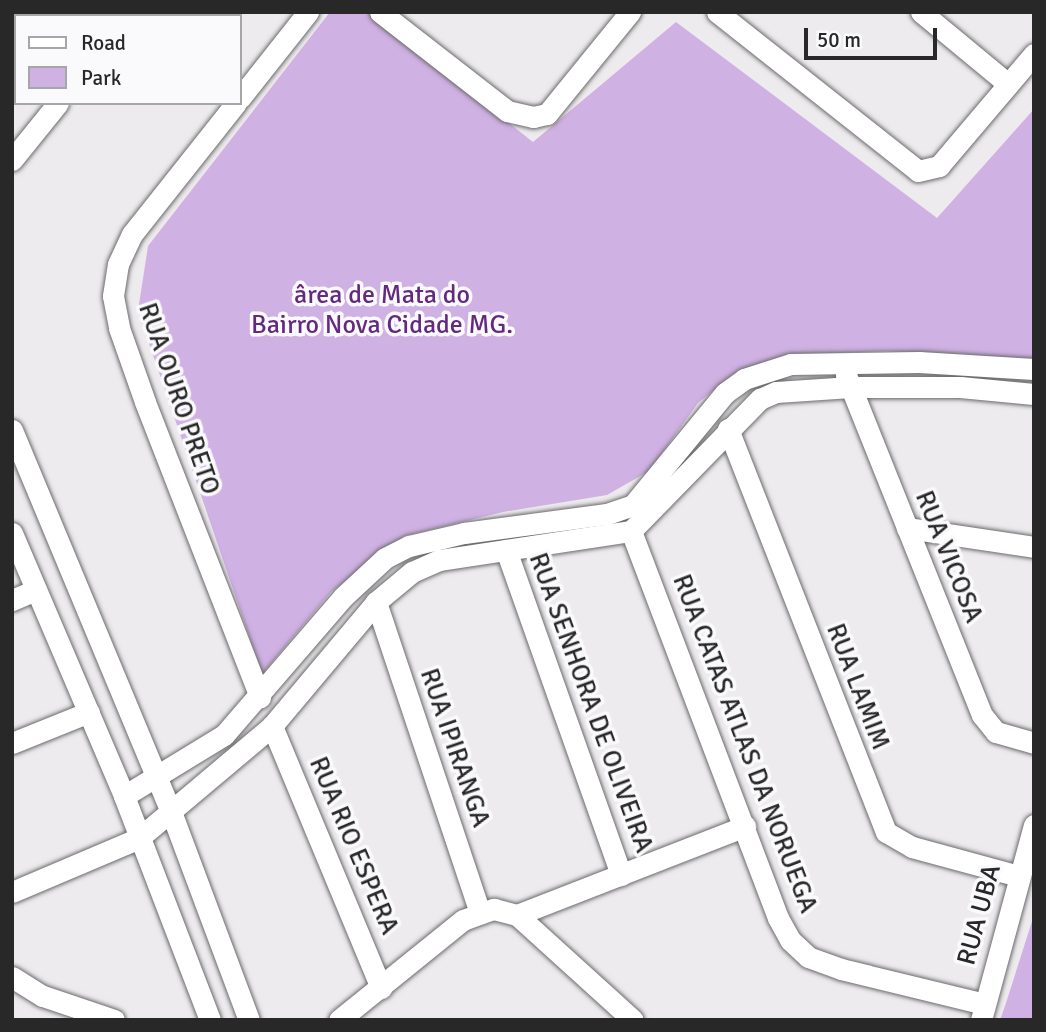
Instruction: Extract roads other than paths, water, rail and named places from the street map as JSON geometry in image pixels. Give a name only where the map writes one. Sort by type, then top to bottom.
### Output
[{"type":"street","points":[[242,96],[308,12]]},
{"type":"street","points":[[380,12],[507,111],[533,117],[547,114],[619,16]]},
{"type":"street","points":[[716,12],[918,171],[939,166],[1034,54]]},
{"type":"street","points":[[921,12],[1008,84]]},
{"type":"street","points":[[12,160],[56,105]]},
{"type":"street","name":"RUA OURO PRETO","points":[[234,105],[132,234],[118,264],[113,296],[119,328],[145,402],[260,697]]},
{"type":"street","name":"RUA VICOSA","points":[[841,363],[985,722],[996,732],[1034,743]]},
{"type":"street","points":[[124,796],[155,781],[224,735],[260,697],[343,597],[385,558],[409,546],[464,533],[607,514],[633,505],[725,393],[744,379],[791,364],[978,363],[1034,369]]},
{"type":"street","points":[[12,892],[139,838],[170,809],[272,726],[376,602],[412,572],[439,561],[631,531],[752,405],[776,392],[851,387],[960,387],[1034,394]]},
{"type":"street","name":"RUA LAMIM","points":[[728,429],[886,832],[912,848],[1019,876]]},
{"type":"street","points":[[12,430],[155,781],[170,809],[249,1020]]},
{"type":"street","points":[[907,528],[1034,547]]},
{"type":"street","name":"RUA CATAS ATLAS DA NORUEGA","points":[[631,531],[778,918],[790,940],[808,957],[983,1012]]},
{"type":"street","points":[[12,533],[124,796],[210,1020]]},
{"type":"street","name":"RUA SENHORA DE OLIVEIRA","points":[[506,550],[621,875]]},
{"type":"street","points":[[12,600],[36,590]]},
{"type":"street","name":"RUA IPIRANGA","points":[[376,602],[480,912]]},
{"type":"street","points":[[12,743],[89,712]]},
{"type":"street","name":"RUA RIO ESPERA","points":[[272,726],[381,988]]},
{"type":"street","name":"RUA UBA","points":[[983,1012],[1034,825]]},
{"type":"street","points":[[517,915],[745,826]]},
{"type":"street","points":[[339,1020],[463,920],[480,912],[505,910],[517,915],[633,1020]]},
{"type":"street","points":[[12,976],[43,996],[114,1020]]},
{"type":"park label","name":"ârea de Mata do Bairro Nova Cidade MG.","points":[[382,311]]}]
